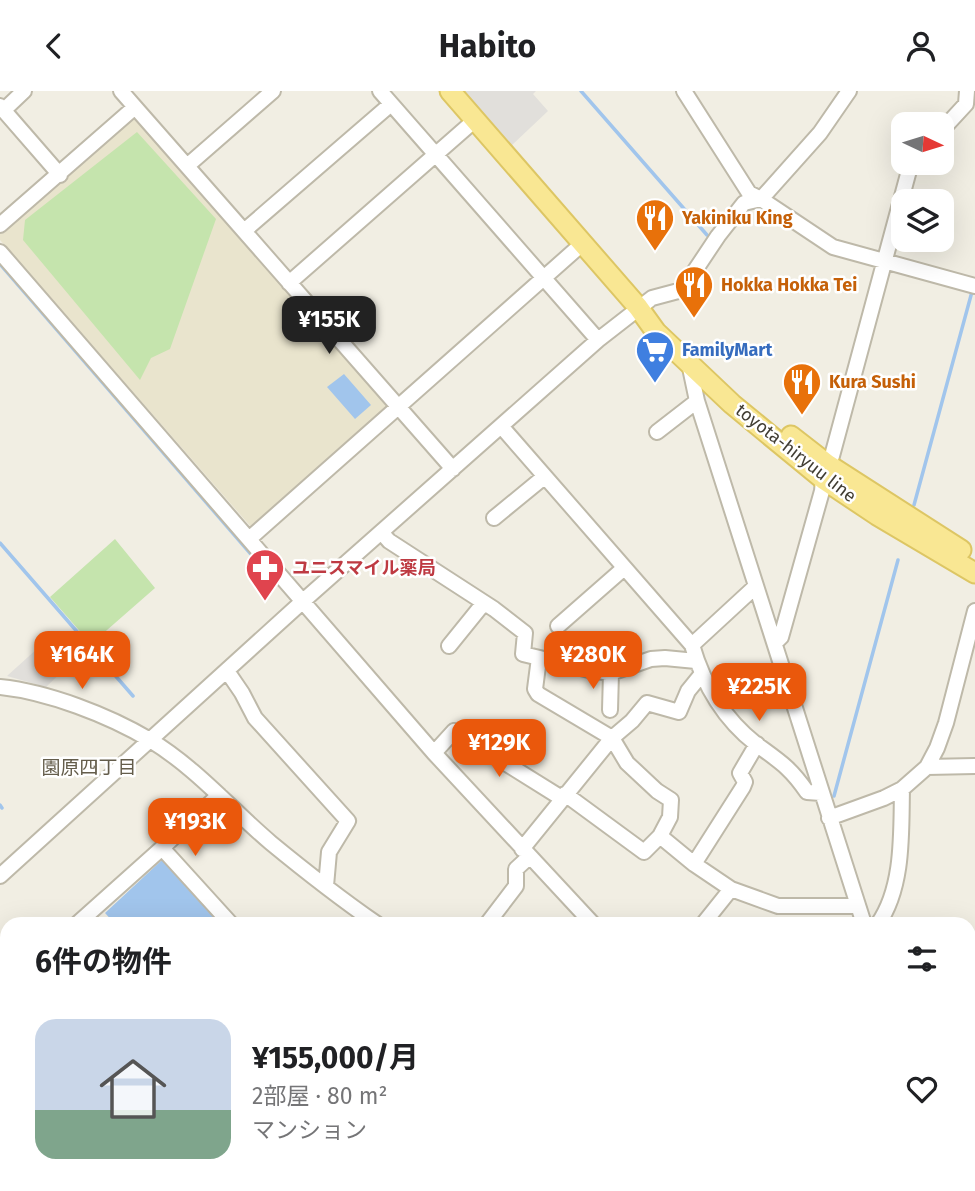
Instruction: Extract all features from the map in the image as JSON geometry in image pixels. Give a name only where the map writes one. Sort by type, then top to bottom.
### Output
[{"type":"main road","name":"toyota-hiryuu line","points":[[450,91],[638,307],[656,332],[732,404],[825,472],[975,573]]},
{"type":"main road","name":"toyota-hiryuu line","points":[[638,307],[662,324],[825,472],[975,559]]},
{"type":"street","points":[[24,91],[2,108],[60,175]]},
{"type":"street","points":[[121,91],[453,470]]},
{"type":"street","points":[[187,166],[273,91]]},
{"type":"street","points":[[380,91],[598,340]]},
{"type":"street","points":[[0,876],[598,340],[652,298],[682,290],[744,203],[761,199],[820,132],[849,91]]},
{"type":"street","points":[[954,117],[966,104],[967,91]]},
{"type":"street","points":[[687,93],[749,193],[833,247],[975,286]]},
{"type":"street","points":[[244,231],[391,104]]},
{"type":"street","points":[[0,225],[135,107]]},
{"type":"street","points":[[289,283],[475,120]]},
{"type":"street","points":[[775,643],[781,636],[799,578],[825,472],[832,456],[908,175]]},
{"type":"street","points":[[249,539],[582,244]]},
{"type":"street","points":[[0,252],[302,603],[525,853],[586,917]]},
{"type":"street","points":[[689,363],[697,401],[862,917]]},
{"type":"street","points":[[657,432],[697,401]]},
{"type":"street","points":[[501,426],[692,645],[701,675],[719,705],[742,731],[786,764],[807,792],[821,793]]},
{"type":"street","points":[[494,518],[544,477]]},
{"type":"street","points":[[382,533],[389,541],[525,633],[523,654],[611,673],[665,657],[696,661]]},
{"type":"street","points":[[558,626],[624,569]]},
{"type":"street","points":[[692,645],[756,586]]},
{"type":"street","points":[[449,646],[484,604]]},
{"type":"street","points":[[828,818],[902,789],[927,767],[946,723],[975,611]]},
{"type":"street","points":[[435,753],[454,731],[564,796],[644,852],[660,836],[670,817],[671,800],[657,791],[627,763],[612,738],[538,694],[535,689],[539,658]]},
{"type":"street","points":[[227,671],[255,718],[348,821],[329,852],[326,886]]},
{"type":"street","points":[[610,710],[611,673]]},
{"type":"street","points":[[492,917],[516,886],[516,869],[525,853],[564,796],[612,738],[632,721],[647,703],[679,712],[688,691],[701,675]]},
{"type":"street","points":[[0,687],[36,693],[102,716],[150,740],[219,795],[270,842],[366,917]]},
{"type":"street","points":[[694,864],[743,787],[745,782],[740,773],[757,744]]},
{"type":"street","points":[[927,767],[975,766]]},
{"type":"street","points":[[881,917],[894,885],[901,829],[902,789]]},
{"type":"street","points":[[85,917],[219,795]]},
{"type":"street","points":[[660,836],[731,889],[778,905],[858,907]]},
{"type":"street","points":[[162,848],[225,917]]},
{"type":"street","points":[[709,917],[731,889]]},
{"type":"shaded area","points":[[462,91],[536,91],[533,94],[548,111],[511,146]]},
{"type":"shaded area","points":[[133,115],[386,404],[386,410],[252,528],[0,240],[0,232]]},
{"type":"shaded area","points":[[49,638],[72,662],[46,687],[7,676]]},
{"type":"green space","points":[[137,132],[216,219],[170,349],[151,358],[140,380],[23,240],[25,220]]},
{"type":"green space","points":[[115,539],[155,588],[91,644],[50,597]]},
{"type":"water","points":[[344,374],[371,405],[355,419],[327,387]]},
{"type":"water","points":[[163,859],[214,917],[109,917],[105,913]]},
{"type":"waterway","points":[[581,91],[707,235]]},
{"type":"waterway","points":[[0,264],[275,582]]},
{"type":"waterway","points":[[914,505],[973,288]]},
{"type":"waterway","points":[[0,543],[133,696]]},
{"type":"waterway","points":[[834,796],[898,560]]},
{"type":"place","name":"Yakiniku King","points":[[655,252]]},
{"type":"place","name":"Hokka Hokka Tei","points":[[694,319]]},
{"type":"place","name":"FamilyMart","points":[[655,384]]},
{"type":"place","name":"Kura Sushi","points":[[802,416]]},
{"type":"place","name":"ユニスマイル薬局","points":[[265,602]]},
{"type":"district","name":"園原四丁目","points":[[89,767]]}]
